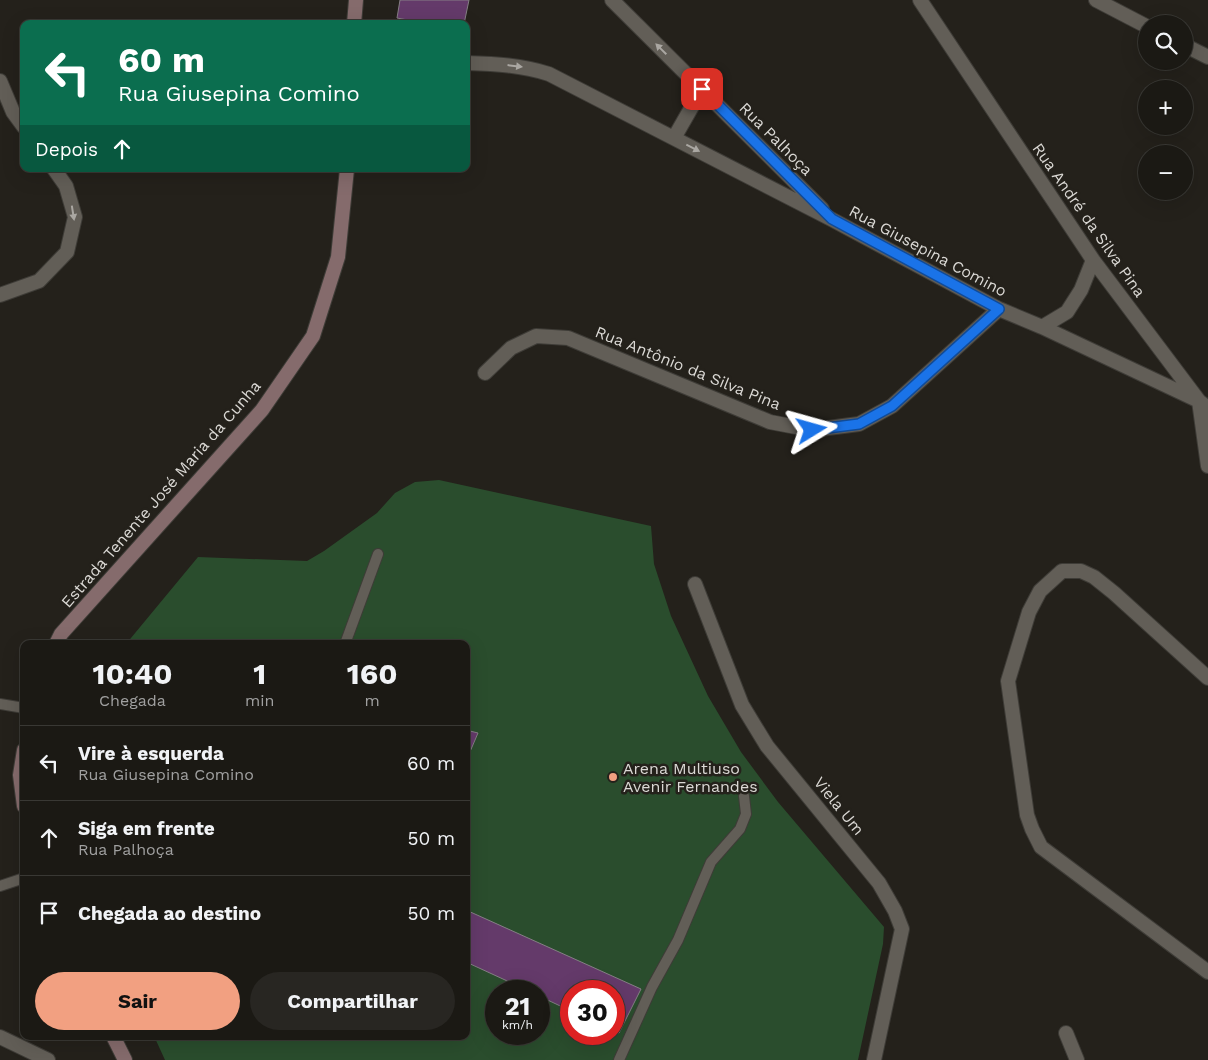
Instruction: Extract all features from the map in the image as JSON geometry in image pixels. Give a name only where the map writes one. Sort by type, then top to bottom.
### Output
[{"type":"main road","points":[[354,20],[356,0]]},
{"type":"main road","name":"Estrada Tenente José Maria da Cunha","points":[[58,640],[61,634],[262,410],[313,336],[338,257],[347,172]]},
{"type":"main road","points":[[115,1040],[125,1060]]},
{"type":"street","name":"Rua Palhoça","points":[[612,0],[832,219]]},
{"type":"street","name":"Rua André da Silva Pina","points":[[920,0],[1093,260],[1204,404],[1208,466]]},
{"type":"street","points":[[1096,0],[1138,22]]},
{"type":"street","points":[[1193,50],[1208,57]]},
{"type":"street","name":"Rua Giusepina Comino","points":[[470,63],[527,67],[549,74],[832,219],[999,309],[1042,327],[1204,404]]},
{"type":"street","points":[[0,81],[13,112],[20,122]]},
{"type":"street","points":[[674,138],[702,89]]},
{"type":"street","points":[[0,295],[39,281],[67,252],[75,217],[66,186],[56,172]]},
{"type":"street","points":[[1042,327],[1067,312],[1081,290],[1093,260]]},
{"type":"street","name":"Rua Antônio da Silva Pina","points":[[485,373],[511,348],[536,336],[568,338],[770,422],[812,430],[859,424],[892,406],[999,309]]},
{"type":"street","points":[[1208,678],[1114,592],[1094,577],[1080,571],[1062,571],[1040,591],[1029,612],[1008,681],[1028,815],[1032,829],[1042,847],[1208,972]]},
{"type":"street","name":"Viela Um","points":[[696,584],[742,705],[767,746],[879,882],[895,911],[902,929],[874,1060]]},
{"type":"street","points":[[1066,1032],[1077,1060]]},
{"type":"street","points":[[0,1037],[48,1060]]},
{"type":"lane","points":[[346,640],[378,554]]},
{"type":"lane","points":[[0,704],[20,707]]},
{"type":"lane","points":[[619,1060],[652,987],[678,940],[711,862],[740,829],[746,814],[744,796]]},
{"type":"lane","points":[[0,886],[20,879]]},
{"type":"green space","name":"Arena Multiuso Avenir Fernandes","points":[[439,480],[651,526],[654,564],[671,616],[708,696],[741,752],[778,802],[884,927],[883,944],[858,1060],[165,1060],[156,1040],[470,1040],[470,640],[129,640],[198,557],[307,561],[377,513],[395,493],[415,482]]},
{"type":"building","points":[[400,0],[469,0],[465,20],[408,20],[397,18]]},
{"type":"building","points":[[470,731],[478,733],[470,752]]},
{"type":"building","points":[[470,912],[621,980],[560,980],[560,1006],[550,1001],[550,980],[505,980],[470,964]]},
{"type":"building","points":[[625,982],[641,989],[625,1021]]},
{"type":"place","name":"Arena Multiuso Avenir Fernandes","points":[[613,777]]},
{"type":"route","points":[[702,89],[832,219],[999,309],[892,406],[859,424],[812,430]]}]
